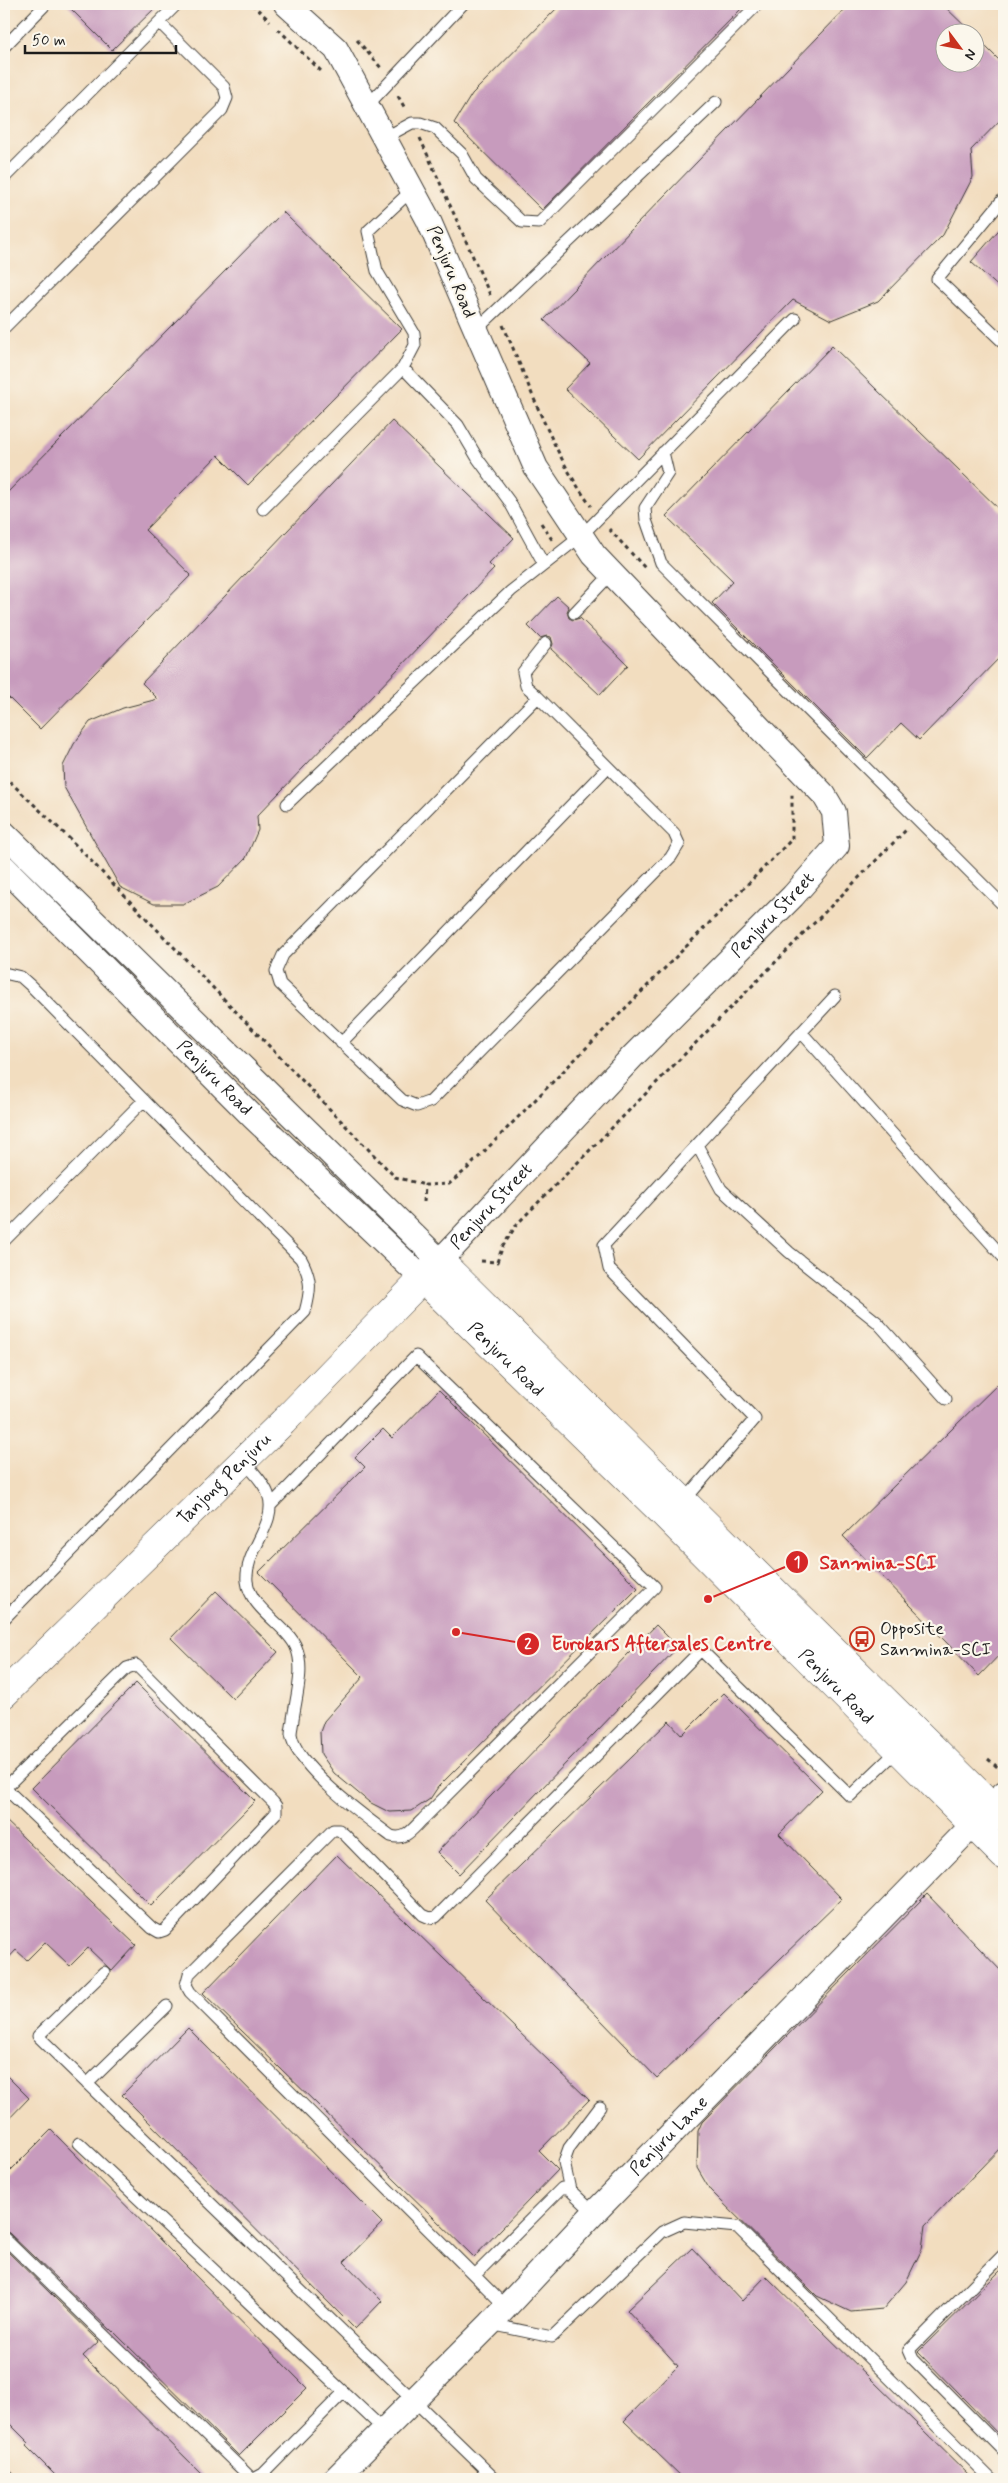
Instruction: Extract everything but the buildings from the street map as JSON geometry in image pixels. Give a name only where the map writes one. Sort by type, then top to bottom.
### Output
[{"type":"main road","name":"Tanjong Penjuru","points":[[4,1694],[243,1460],[432,1270]]},
{"type":"main road","name":"Penjuru Road","points":[[432,1270],[684,1501],[994,1810],[1004,1856]]},
{"type":"main road","name":"Penjuru Road","points":[[432,1270],[662,1512],[897,1751],[994,1810]]},
{"type":"street","name":"Penjuru Road","points":[[286,4],[336,49],[428,220],[536,468],[588,545]]},
{"type":"street","name":"Penjuru Street","points":[[432,1270],[633,1056],[794,896],[837,846],[834,812],[824,795],[588,545]]},
{"type":"street","name":"Penjuru Road","points":[[4,834],[432,1270]]},
{"type":"street","name":"Penjuru Road","points":[[4,867],[253,1117],[432,1270]]},
{"type":"street","name":"Penjuru Lane","points":[[335,2479],[490,2324],[594,2213],[994,1810]]},
{"type":"lane","points":[[4,46],[46,4]]},
{"type":"lane","points":[[4,178],[177,4]]},
{"type":"lane","points":[[367,106],[463,4]]},
{"type":"lane","points":[[384,138],[412,123],[420,123],[435,128],[462,154],[476,179],[522,222],[539,223],[758,4]]},
{"type":"lane","points":[[4,328],[222,110],[228,98],[224,87],[160,22]]},
{"type":"lane","points":[[476,330],[716,102]]},
{"type":"lane","points":[[263,509],[403,368],[415,345],[414,333],[377,271],[368,231],[412,190]]},
{"type":"lane","points":[[1004,198],[937,279],[1004,343]]},
{"type":"lane","points":[[287,804],[511,591],[544,565],[588,545],[599,518],[795,319]]},
{"type":"lane","points":[[403,368],[458,425],[478,459],[508,501],[544,565]]},
{"type":"lane","points":[[663,452],[668,473],[645,508],[646,520],[661,563],[1004,906]]},
{"type":"lane","points":[[574,613],[612,572]]},
{"type":"lane","points":[[538,697],[284,955],[276,971],[280,984],[402,1100],[417,1106],[431,1101],[671,857],[678,844],[674,832],[538,697],[526,686],[523,672],[546,643]]},
{"type":"lane","points":[[341,1042],[608,767]]},
{"type":"lane","points":[[4,973],[21,977],[301,1259],[310,1274],[310,1296],[305,1312],[4,1618]]},
{"type":"lane","points":[[684,1501],[755,1418],[609,1269],[604,1245],[835,996]]},
{"type":"lane","points":[[801,1032],[1004,1258]]},
{"type":"lane","points":[[4,1241],[144,1100]]},
{"type":"lane","points":[[697,1144],[721,1189],[789,1252],[877,1322],[946,1399]]},
{"type":"lane","points":[[243,1460],[268,1493],[271,1506],[250,1561],[247,1579],[249,1589],[258,1603],[296,1646],[300,1661],[291,1734],[307,1762],[323,1781],[341,1798],[391,1836],[404,1837],[654,1587],[416,1356],[271,1506]]},
{"type":"lane","points":[[505,2306],[190,1992],[186,1985],[189,1974],[334,1830],[339,1830],[345,1835],[424,1915],[430,1918],[436,1917],[701,1650],[850,1796],[897,1751]]},
{"type":"lane","points":[[136,1665],[273,1802],[276,1813],[165,1930],[158,1932],[4,1787],[127,1668],[136,1665]]},
{"type":"lane","points":[[104,1972],[38,2036],[495,2479]]},
{"type":"lane","points":[[87,2084],[167,2006]]},
{"type":"lane","points":[[570,2190],[564,2162],[570,2148],[600,2108]]},
{"type":"lane","points":[[79,2142],[384,2430]]},
{"type":"lane","points":[[475,2275],[562,2188],[570,2190],[594,2213]]},
{"type":"lane","points":[[490,2324],[552,2337],[662,2232],[684,2222],[737,2227],[991,2479]]},
{"type":"lane","points":[[4,2238],[251,2478],[254,2479],[263,2474],[344,2392]]},
{"type":"lane","points":[[1004,2254],[909,2350],[913,2359],[1004,2451]]},
{"type":"lane","points":[[4,2473],[10,2479]]},
{"type":"path","points":[[354,36],[391,81],[412,123],[554,442],[580,492],[599,518],[651,574]]},
{"type":"path","points":[[4,776],[69,838],[395,1177],[425,1185]]},
{"type":"path","points":[[481,1261],[497,1262],[503,1246],[517,1224],[902,834],[907,828],[906,823]]},
{"type":"path","points":[[988,1759],[1004,1773]]},
{"type":"place","name":"Sanmina-SCI","points":[[708,1599]]},
{"type":"place","name":"Eurokars Aftersales Centre","points":[[456,1632]]},
{"type":"place","name":"Opposite Sanmina-SCI","points":[[862,1639]]}]
